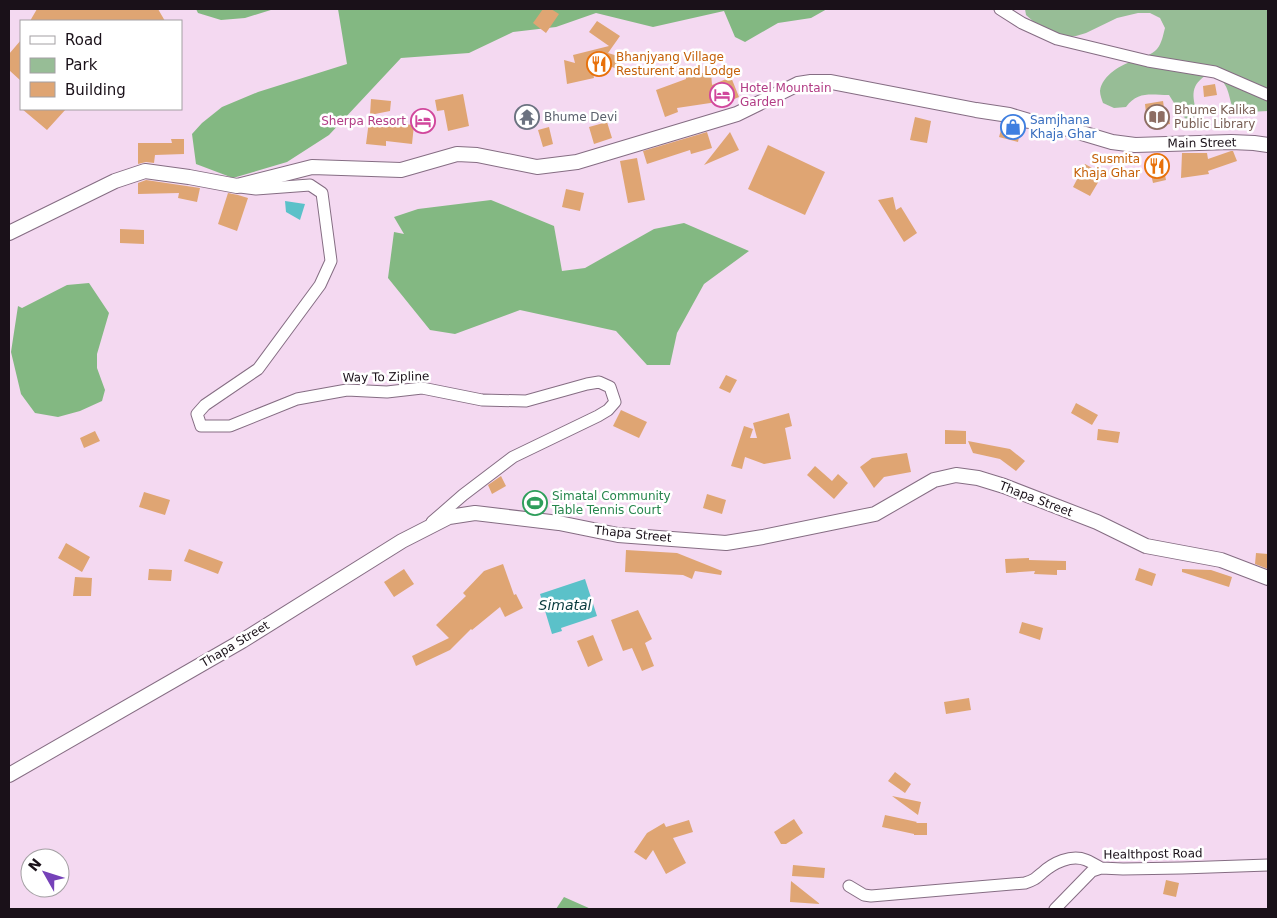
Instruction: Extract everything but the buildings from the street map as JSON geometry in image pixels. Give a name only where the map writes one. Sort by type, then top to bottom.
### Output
[{"type":"street","points":[[1000,9],[1057,39],[1148,61],[1215,72],[1268,95]]},
{"type":"street","name":"Main Street","points":[[237,186],[312,167],[401,170],[457,154],[477,155],[537,167],[577,162],[737,114],[798,84],[811,82],[831,82],[1009,115],[1065,128],[1112,142],[1135,144],[1231,142],[1268,145]]},
{"type":"street","points":[[9,233],[115,181],[144,171],[237,186]]},
{"type":"street","name":"Way To Zipline","points":[[237,186],[256,189],[310,185],[322,193],[331,261],[320,285],[258,369],[205,405],[197,414],[201,426],[230,426],[297,399],[347,390],[387,392],[422,388],[482,400],[526,401],[599,382],[610,387],[615,402],[608,410],[513,457],[463,495],[423,530]]},
{"type":"street","name":"Thapa Street","points":[[9,775],[242,641],[402,541],[449,517],[476,513],[559,523],[618,535],[726,543],[874,514],[934,480],[956,475],[978,478],[1021,492],[1096,522],[1146,546],[1221,560],[1268,578]]},
{"type":"street","points":[[849,886],[864,896],[872,896],[1025,883],[1035,880],[1042,872],[1061,860],[1078,858],[1087,860],[1101,868]]},
{"type":"street","name":"Healthpost Road","points":[[1055,909],[1092,871],[1101,868],[1268,865]]},
{"type":"green space","points":[[196,9],[274,9],[245,18],[221,20],[198,13]]},
{"type":"green space","points":[[338,9],[827,9],[811,18],[778,23],[745,42],[735,37],[724,11],[653,27],[596,13],[556,27],[513,32],[469,53],[401,58],[329,135],[287,162],[233,178],[196,164],[192,134],[222,107],[258,92],[347,64]]},
{"type":"green space","points":[[1025,9],[1268,9],[1268,111],[1246,112],[1232,106],[1223,82],[1208,74],[1195,86],[1194,101],[1197,114],[1189,122],[1181,114],[1169,95],[1140,96],[1135,98],[1126,107],[1114,108],[1103,103],[1100,91],[1104,80],[1119,67],[1150,54],[1157,49],[1165,28],[1160,18],[1150,13],[1138,13],[1117,18],[1086,33],[1063,37],[1035,23],[1026,15]]},
{"type":"green space","points":[[491,200],[554,226],[562,271],[585,268],[654,229],[684,223],[749,251],[704,284],[677,333],[670,365],[647,365],[616,331],[520,310],[455,334],[430,330],[388,278],[394,232],[404,234],[394,217],[418,209]]},
{"type":"green space","points":[[89,283],[109,313],[97,354],[97,368],[105,390],[102,401],[80,411],[58,417],[35,413],[21,394],[11,352],[18,306],[22,308],[67,285]]},
{"type":"green space","points":[[564,897],[591,909],[556,909]]},
{"type":"water","points":[[285,201],[305,204],[300,220],[286,212]]},
{"type":"water","name":"Simatal","points":[[585,579],[597,616],[561,628],[562,631],[552,634],[540,594]]},
{"type":"place","name":"Bhanjyang Village Resturent and Lodge","points":[[599,64]]},
{"type":"place","name":"Hotel Mountain Garden","points":[[722,95]]},
{"type":"place","name":"Bhume Devi","points":[[527,117]]},
{"type":"place","name":"Bhume Kalika Public Library","points":[[1157,117]]},
{"type":"place","name":"Sherpa Resort","points":[[423,121]]},
{"type":"place","name":"Samjhana Khaja Ghar","points":[[1013,127]]},
{"type":"place","name":"Susmita Khaja Ghar","points":[[1157,166]]},
{"type":"place","name":"Simatal Community Table Tennis Court","points":[[535,503]]}]
